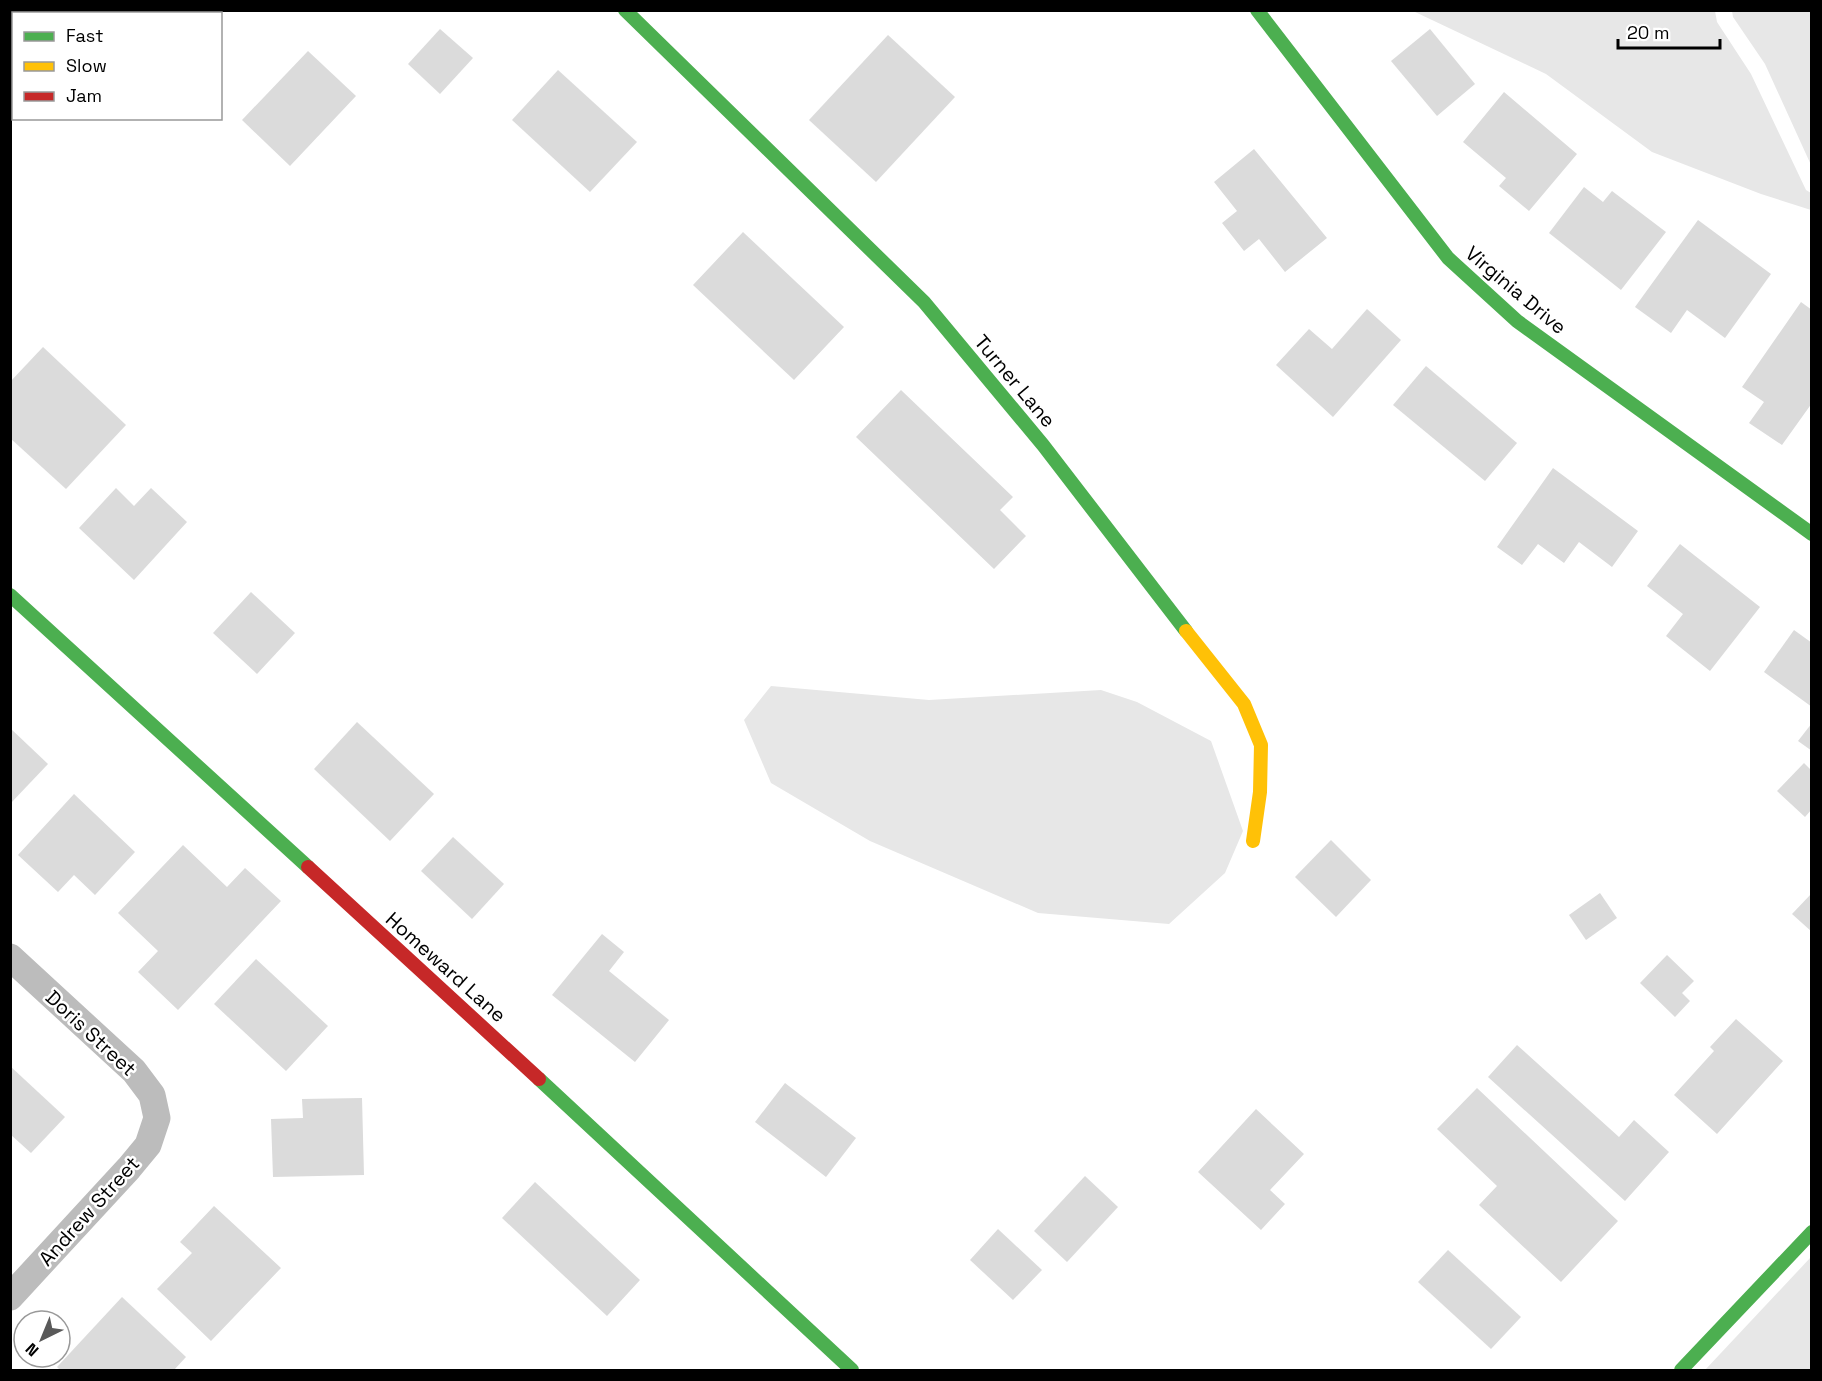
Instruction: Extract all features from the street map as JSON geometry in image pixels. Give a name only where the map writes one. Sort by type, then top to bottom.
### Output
[{"type":"street","name":"Turner Lane","points":[[625,10],[924,302],[1043,444],[1168,609],[1244,704],[1261,745],[1260,792],[1253,841]]},
{"type":"street","name":"Virginia Drive","points":[[1257,10],[1448,258],[1517,321],[1812,534]]},
{"type":"street","name":"Homeward Lane","points":[[10,595],[570,1107],[852,1371]]},
{"type":"street","name":"Doris Street","points":[[10,957],[134,1071],[152,1095],[157,1118]]},
{"type":"street","name":"Andrew Street","points":[[10,1297],[142,1153],[148,1145],[157,1118]]},
{"type":"street","points":[[1682,1371],[1812,1232]]},
{"type":"shaded area","points":[[1413,11],[1715,11],[1717,22],[1751,74],[1806,190],[1811,193],[1811,210],[1761,194],[1652,152],[1546,74]]},
{"type":"shaded area","points":[[1732,11],[1811,11],[1811,165],[1765,64],[1733,17]]},
{"type":"shaded area","points":[[771,686],[929,700],[1101,690],[1137,702],[1211,741],[1243,831],[1225,873],[1169,924],[1038,913],[870,841],[771,783],[744,720]]},
{"type":"shaded area","points":[[1811,1257],[1811,1370],[1705,1370]]},
{"type":"building","points":[[440,29],[473,58],[440,94],[408,64]]},
{"type":"building","points":[[1430,29],[1475,84],[1437,116],[1391,61]]},
{"type":"building","points":[[888,35],[955,97],[876,182],[809,120]]},
{"type":"building","points":[[308,51],[356,96],[290,166],[242,120]]},
{"type":"building","points":[[558,70],[637,142],[590,192],[512,120]]},
{"type":"building","points":[[1504,92],[1577,154],[1529,211],[1499,186],[1506,178],[1463,142]]},
{"type":"building","points":[[1254,149],[1327,238],[1285,272],[1259,239],[1244,251],[1222,223],[1237,211],[1214,182]]},
{"type":"building","points":[[1584,187],[1603,202],[1612,191],[1666,232],[1621,290],[1549,233]]},
{"type":"building","points":[[1698,220],[1771,274],[1725,338],[1687,310],[1671,333],[1635,307]]},
{"type":"building","points":[[743,232],[844,327],[794,380],[693,285]]},
{"type":"building","points":[[1801,302],[1812,310],[1812,403],[1782,445],[1749,423],[1764,402],[1742,387]]},
{"type":"building","points":[[1367,309],[1401,340],[1333,417],[1276,365],[1309,329],[1332,349]]},
{"type":"building","points":[[43,347],[126,425],[66,489],[10,438],[10,382]]},
{"type":"building","points":[[1426,366],[1517,443],[1485,481],[1393,405]]},
{"type":"building","points":[[901,390],[1013,497],[1000,510],[1026,536],[994,569],[856,437]]},
{"type":"building","points":[[1553,468],[1638,531],[1612,567],[1579,542],[1564,563],[1538,544],[1522,565],[1497,547]]},
{"type":"building","points":[[116,488],[134,506],[151,488],[187,522],[134,580],[79,528]]},
{"type":"building","points":[[1680,544],[1760,607],[1710,671],[1666,636],[1683,614],[1647,586]]},
{"type":"building","points":[[251,592],[295,633],[257,674],[213,633]]},
{"type":"building","points":[[1794,630],[1812,643],[1812,707],[1764,672]]},
{"type":"building","points":[[357,722],[434,794],[390,841],[314,769]]},
{"type":"building","points":[[1812,723],[1812,751],[1798,741]]},
{"type":"building","points":[[10,728],[48,764],[10,804]]},
{"type":"building","points":[[1804,763],[1812,771],[1812,809],[1805,817],[1777,791]]},
{"type":"building","points":[[74,794],[135,852],[95,895],[74,875],[58,892],[18,855]]},
{"type":"building","points":[[453,837],[504,884],[472,919],[421,871]]},
{"type":"building","points":[[1331,840],[1371,880],[1336,917],[1295,877]]},
{"type":"building","points":[[183,845],[227,887],[245,868],[281,901],[178,1010],[138,972],[158,951],[118,913]]},
{"type":"building","points":[[1600,893],[1617,918],[1586,940],[1569,915]]},
{"type":"building","points":[[1812,893],[1812,932],[1792,914]]},
{"type":"building","points":[[602,934],[624,952],[609,971],[669,1020],[635,1062],[552,995]]},
{"type":"building","points":[[1667,955],[1694,981],[1682,993],[1690,1001],[1675,1017],[1640,983]]},
{"type":"building","points":[[256,959],[328,1026],[286,1071],[214,1004]]},
{"type":"building","points":[[1736,1019],[1783,1061],[1717,1134],[1674,1095],[1714,1051],[1710,1047]]},
{"type":"building","points":[[1517,1045],[1619,1137],[1634,1120],[1669,1152],[1625,1201],[1488,1077]]},
{"type":"building","points":[[10,1066],[65,1117],[31,1153],[10,1134]]},
{"type":"building","points":[[785,1083],[856,1138],[826,1177],[755,1122]]},
{"type":"building","points":[[1477,1088],[1618,1221],[1561,1282],[1479,1205],[1497,1186],[1437,1129]]},
{"type":"building","points":[[362,1098],[364,1175],[273,1177],[271,1119],[303,1118],[302,1099]]},
{"type":"building","points":[[1256,1109],[1304,1154],[1270,1190],[1285,1204],[1261,1230],[1198,1172]]},
{"type":"building","points":[[1085,1176],[1118,1207],[1067,1262],[1034,1231]]},
{"type":"building","points":[[535,1182],[640,1280],[607,1316],[502,1218]]},
{"type":"building","points":[[214,1206],[281,1268],[211,1341],[157,1289],[192,1253],[180,1242]]},
{"type":"building","points":[[998,1229],[1042,1270],[1013,1300],[970,1260]]},
{"type":"building","points":[[1448,1250],[1521,1317],[1491,1349],[1418,1282]]},
{"type":"building","points":[[122,1297],[186,1357],[174,1370],[60,1370],[72,1369],[72,1351]]},
{"type":"traffic: fast","points":[[625,10],[924,302],[1043,445],[1186,631]]},
{"type":"traffic: fast","points":[[1257,10],[1448,258],[1517,321],[1812,534]]},
{"type":"traffic: fast","points":[[10,595],[308,867]]},
{"type":"traffic: fast","points":[[539,1079],[852,1370]]},
{"type":"traffic: fast","points":[[1681,1370],[1812,1232]]},
{"type":"traffic: slow","points":[[1186,631],[1244,704],[1261,745],[1260,792],[1253,841]]},
{"type":"traffic: jam","points":[[308,867],[539,1079]]}]
